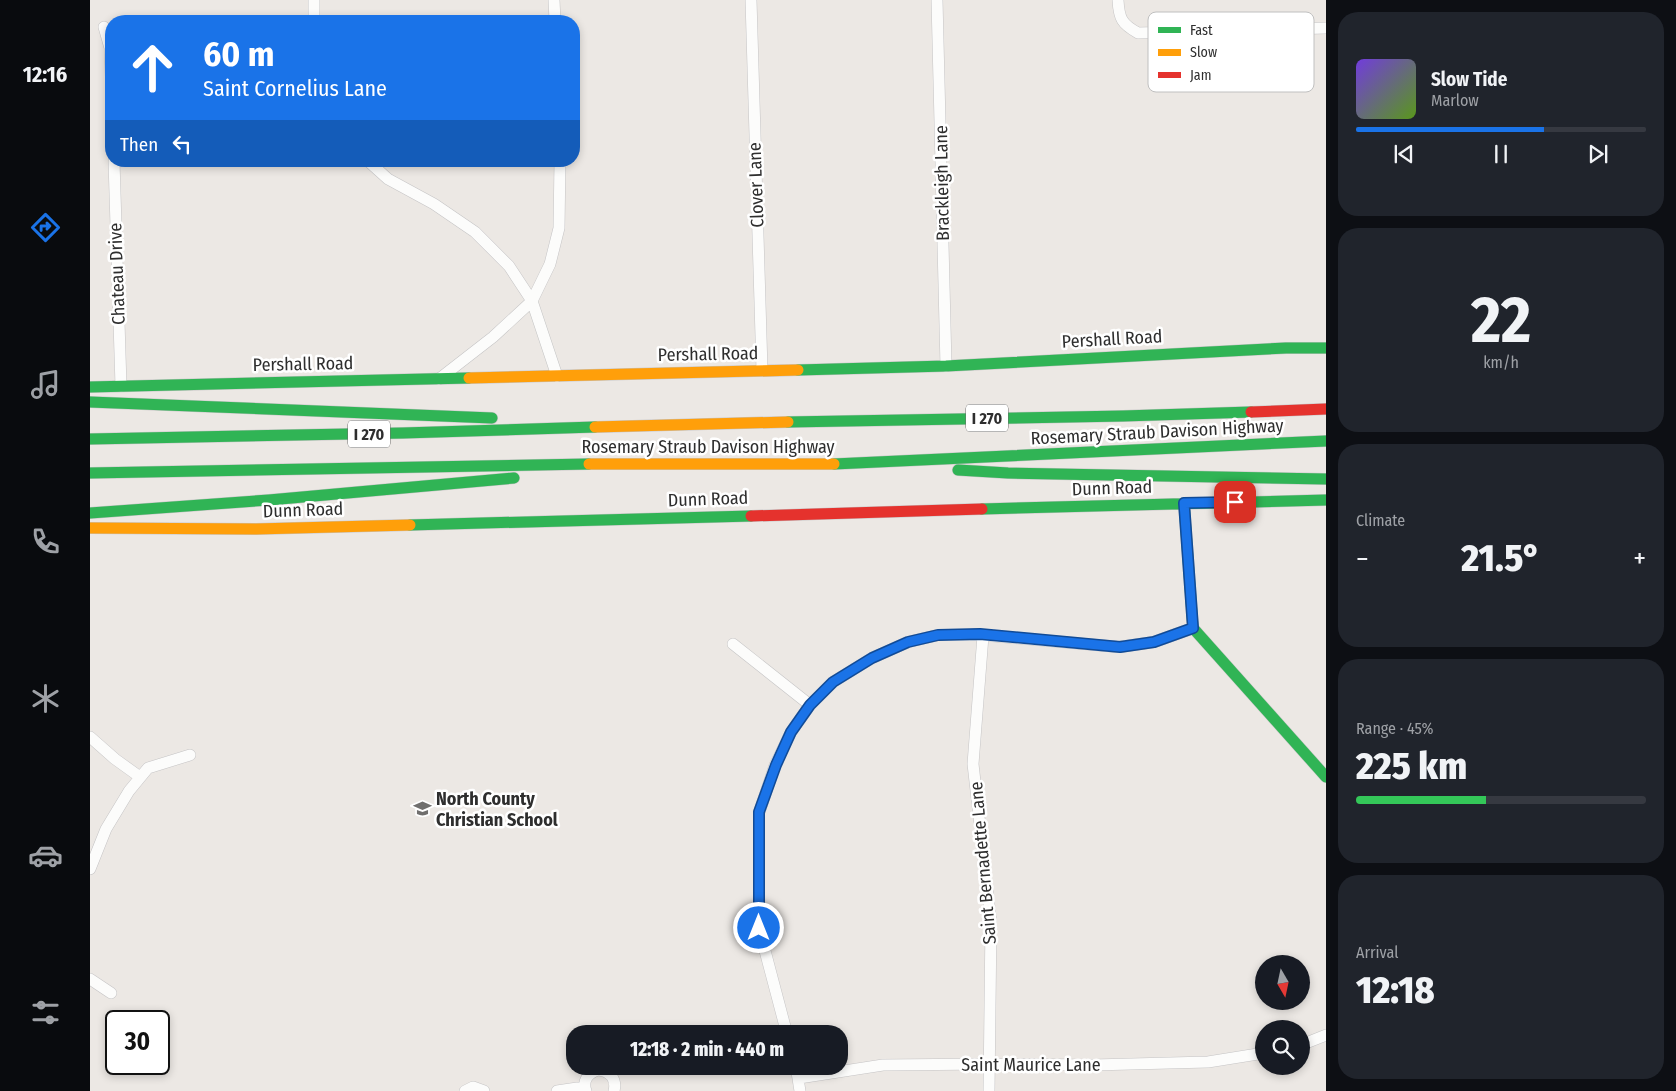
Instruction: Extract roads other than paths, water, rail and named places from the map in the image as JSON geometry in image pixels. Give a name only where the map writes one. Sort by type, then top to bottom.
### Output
[{"type":"main road","name":"Pershall Road","points":[[90,386],[946,366],[1286,348],[1326,348]]},
{"type":"main road","points":[[90,402],[649,425]]},
{"type":"main road","name":"Rosemary Straub Davison Highway","points":[[90,439],[413,433],[649,425],[1113,417],[1326,409]]},
{"type":"main road","name":"Rosemary Straub Davison Highway","points":[[90,473],[607,464],[849,464],[1326,441]]},
{"type":"main road","points":[[90,513],[269,500],[576,472],[607,464]]},
{"type":"main road","points":[[849,464],[1008,473],[1326,479]]},
{"type":"main road","name":"Dunn Road","points":[[90,528],[256,529],[1326,500]]},
{"type":"main road","points":[[1184,503],[1193,628],[1326,777]]},
{"type":"street","points":[[314,0],[314,15]]},
{"type":"street","points":[[554,0],[555,15]]},
{"type":"street","name":"Clover Lane","points":[[751,0],[762,370]]},
{"type":"street","name":"Brackleigh Lane","points":[[937,0],[946,366]]},
{"type":"street","points":[[1118,0],[1118,10],[1124,25],[1138,33],[1148,33]]},
{"type":"street","name":"Chateau Drive","points":[[114,167],[121,386]]},
{"type":"street","points":[[375,167],[388,178],[434,204],[474,232],[509,266],[532,301],[557,376]]},
{"type":"street","points":[[439,379],[493,338],[532,301],[550,264],[559,228],[560,167]]},
{"type":"street","points":[[785,1025],[759,928],[759,812],[779,757],[791,732],[810,705],[833,682],[872,658],[908,642],[938,635],[980,634],[983,636],[1120,647],[1154,642],[1193,628]]},
{"type":"street","name":"Saint Bernadette Lane","points":[[983,636],[973,764],[992,922],[989,1091]]},
{"type":"street","points":[[733,644],[810,705]]},
{"type":"street","points":[[90,737],[140,778]]},
{"type":"street","points":[[90,869],[106,829],[129,791],[148,768],[190,755]]},
{"type":"street","points":[[90,979],[111,993]]},
{"type":"street","points":[[1310,1042],[1326,1036]]},
{"type":"street","name":"Saint Maurice Lane","points":[[799,1078],[883,1066],[1093,1065],[1208,1062],[1255,1054]]},
{"type":"street","points":[[557,1091],[585,1089],[585,1081],[592,1072],[598,1070],[604,1070],[613,1078],[615,1083],[614,1091]]},
{"type":"street","points":[[798,1075],[800,1091]]},
{"type":"street","points":[[465,1091],[473,1087],[484,1091]]},
{"type":"place","name":"North County Christian School","points":[[422,809]]}]
